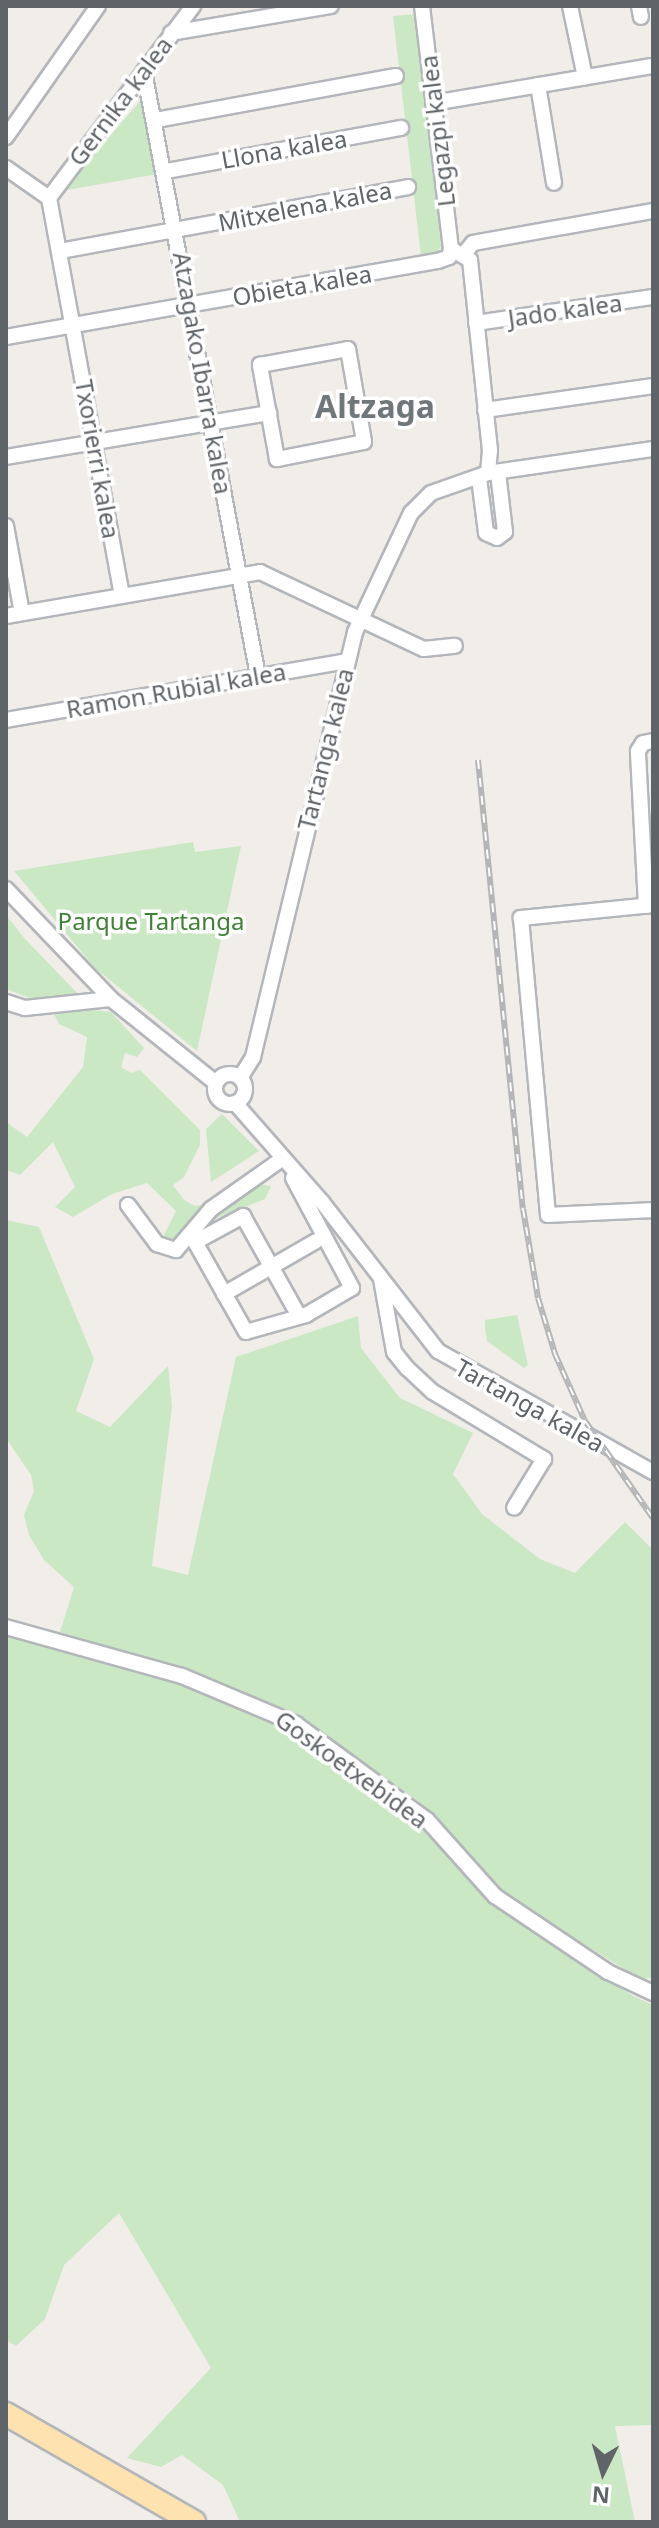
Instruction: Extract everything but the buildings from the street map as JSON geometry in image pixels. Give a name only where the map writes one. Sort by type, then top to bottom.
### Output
[{"type":"main road","points":[[6,2414],[194,2522]]},
{"type":"street","points":[[6,137],[98,6]]},
{"type":"street","name":"Gernika kalea","points":[[49,198],[193,6]]},
{"type":"street","points":[[171,33],[331,6]]},
{"type":"street","name":"Legazpi kalea","points":[[422,6],[433,103],[457,252],[470,260],[488,474]]},
{"type":"street","points":[[570,6],[585,77]]},
{"type":"street","points":[[433,103],[652,66]]},
{"type":"street","name":"Atzagako Ibarra kalea","points":[[144,71],[191,303],[258,676]]},
{"type":"street","points":[[156,120],[396,76]]},
{"type":"street","points":[[538,85],[554,183]]},
{"type":"street","name":"Llona kalea","points":[[166,171],[401,128]]},
{"type":"street","points":[[6,168],[49,198]]},
{"type":"street","name":"Mitxelena kalea","points":[[60,251],[408,187]]},
{"type":"street","name":"Txorierri kalea","points":[[49,198],[122,594]]},
{"type":"street","name":"Obieta kalea","points":[[6,337],[438,261],[473,243],[653,211]]},
{"type":"street","name":"Jado kalea","points":[[476,323],[653,297]]},
{"type":"street","points":[[348,349],[364,442],[277,459],[269,413],[260,365],[348,349]]},
{"type":"street","points":[[485,410],[653,386]]},
{"type":"street","points":[[6,457],[269,413]]},
{"type":"street","name":"Tartanga kalea","points":[[240,1078],[255,1048],[359,621],[411,513],[431,493],[488,474],[653,449]]},
{"type":"street","points":[[7,534],[22,613]]},
{"type":"street","points":[[6,616],[260,572],[424,649],[455,646]]},
{"type":"street","name":"Ramon Rubial kalea","points":[[6,720],[347,661]]},
{"type":"street","points":[[653,741],[643,743],[638,751],[650,905],[521,918],[548,1215],[653,1210]]},
{"type":"street","points":[[6,889],[111,999],[216,1083],[217,1098],[235,1103],[245,1093],[240,1078],[227,1074],[216,1083]]},
{"type":"street","points":[[6,1002],[25,1008],[111,999]]},
{"type":"street","name":"Tartanga kalea","points":[[235,1103],[381,1279],[422,1334],[455,1366],[653,1472]]},
{"type":"street","points":[[128,1205],[157,1244],[176,1250],[211,1209],[286,1164],[352,1288],[299,1316],[246,1332],[195,1242],[243,1216],[299,1316]]},
{"type":"street","points":[[224,1294],[316,1241]]},
{"type":"street","points":[[381,1279],[394,1352],[407,1368],[433,1392],[544,1459],[514,1508]]},
{"type":"street","name":"Goskoetxebidea","points":[[6,1627],[182,1676],[296,1724],[427,1820],[495,1896],[608,1972],[653,1993]]},
{"type":"green space","points":[[416,14],[441,246],[437,253],[421,256],[393,16]]},
{"type":"green space","points":[[143,98],[158,174],[61,191]]},
{"type":"green space","name":"Parque Tartanga","points":[[193,842],[195,852],[241,846],[197,1051],[95,968],[14,871]]},
{"type":"green space","points":[[6,915],[80,996],[35,1000],[6,989]]},
{"type":"green space","points":[[92,1010],[111,1012],[144,1048],[137,1057],[125,1053],[121,1067],[131,1073],[140,1070],[200,1130],[200,1145],[184,1177],[173,1185],[184,1200],[195,1206],[235,1198],[259,1184],[271,1186],[265,1199],[180,1232],[171,1241],[163,1237],[176,1211],[147,1183],[112,1194],[73,1217],[55,1207],[75,1187],[53,1142],[20,1175],[6,1170],[6,1122],[27,1137],[83,1067],[87,1037],[59,1024],[54,1014]]},
{"type":"green space","points":[[222,1114],[259,1151],[211,1182],[206,1129]]},
{"type":"green space","points":[[6,1220],[39,1227],[94,1359],[76,1411],[110,1427],[168,1366],[172,1407],[152,1566],[188,1575],[236,1357],[358,1316],[361,1348],[400,1398],[473,1433],[453,1474],[482,1514],[540,1559],[575,1573],[625,1522],[653,1550],[653,1977],[642,1980],[522,1906],[486,1876],[417,1800],[284,1709],[192,1673],[60,1632],[74,1587],[44,1560],[29,1535],[24,1515],[34,1491],[31,1475],[6,1438]]},
{"type":"green space","points":[[517,1315],[528,1365],[524,1368],[487,1341],[485,1327],[485,1320]]},
{"type":"green space","points":[[6,1635],[182,1681],[264,1715],[424,1821],[486,1895],[633,1996],[653,2005],[653,2425],[615,2426],[635,2522],[240,2522],[223,2485],[182,2455],[161,2467],[127,2458],[211,2368],[119,2213],[64,2265],[45,2319],[16,2346],[6,2340]]},
{"type":"railway","points":[[478,760],[523,1209],[538,1298],[555,1354],[585,1421],[653,1518]]},
{"type":"district","name":"Altzaga","points":[[375,406]]}]
